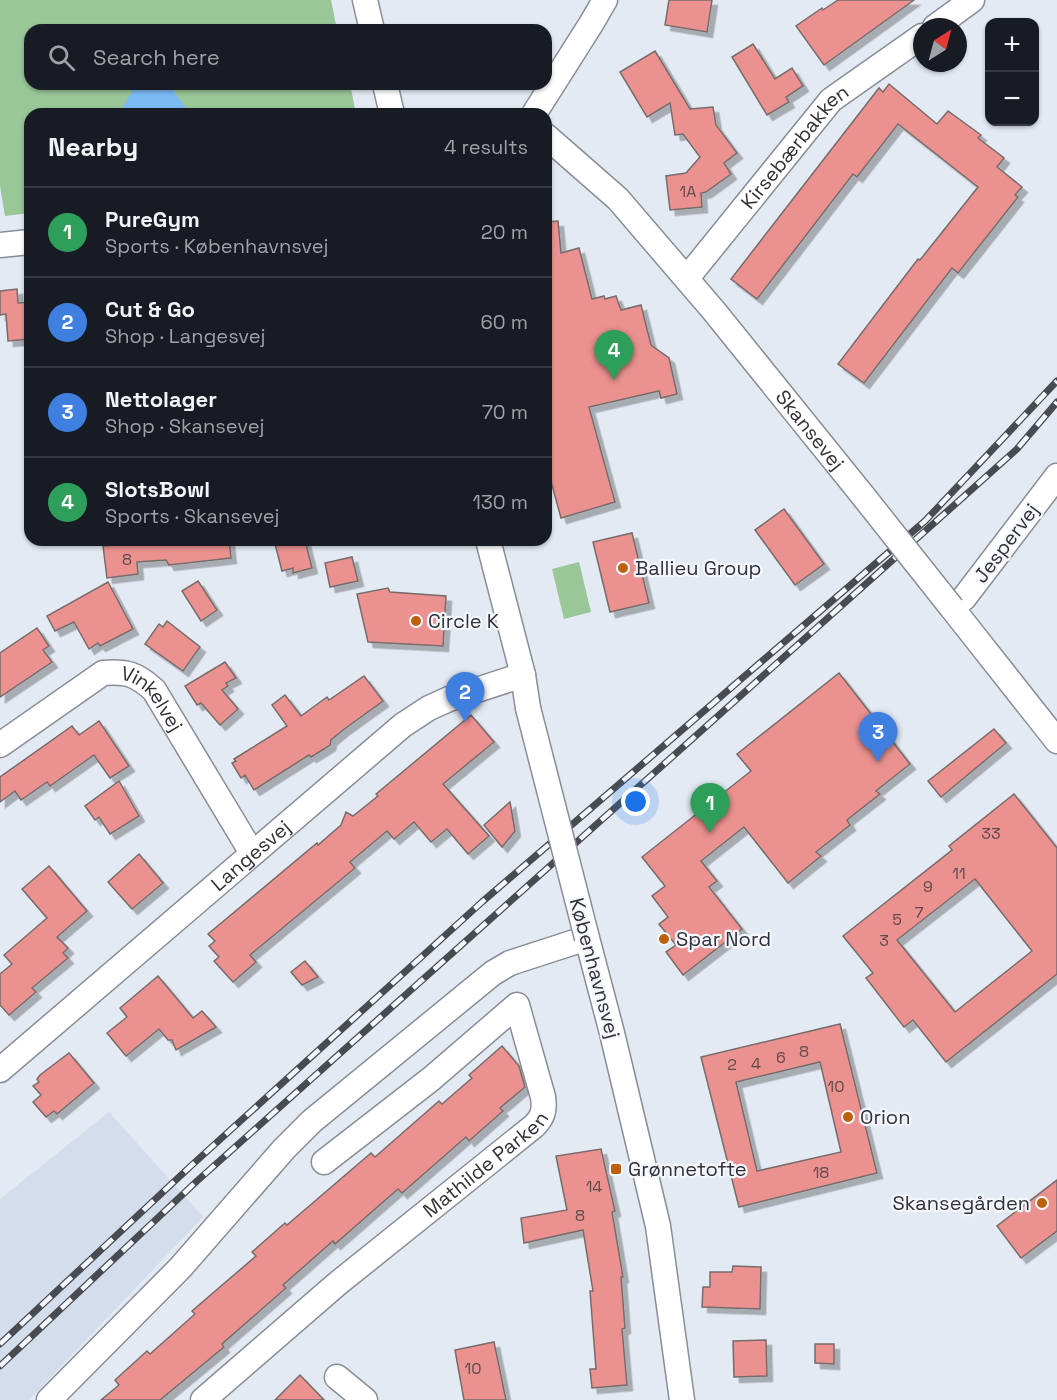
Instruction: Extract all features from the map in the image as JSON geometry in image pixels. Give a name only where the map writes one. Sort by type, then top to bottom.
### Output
[{"type":"street","points":[[365,0],[371,24]]},
{"type":"street","points":[[552,86],[605,0]]},
{"type":"street","points":[[947,18],[972,0]]},
{"type":"street","name":"Kirsebærbakken","points":[[687,278],[831,100],[913,42]]},
{"type":"street","points":[[386,90],[391,108]]},
{"type":"street","points":[[538,108],[549,90]]},
{"type":"street","name":"Skansevej","points":[[552,141],[618,199],[687,278],[1057,741]]},
{"type":"street","points":[[0,245],[24,243]]},
{"type":"street","name":"Jespervej","points":[[952,608],[964,598],[1057,476]]},
{"type":"street","name":"Københavnsvej","points":[[490,546],[658,1226],[682,1400]]},
{"type":"street","name":"Vinkelvej","points":[[0,745],[103,673],[123,672],[140,677],[154,690],[252,854]]},
{"type":"street","name":"Langesvej","points":[[0,1070],[402,724],[449,699],[523,675]]},
{"type":"street","points":[[49,1400],[181,1267],[284,1149],[312,1121],[493,973],[510,963],[587,938]]},
{"type":"street","name":"Mathilde Parken","points":[[203,1400],[337,1284],[542,1118],[543,1097],[517,1005],[431,1079],[324,1162]]},
{"type":"street","points":[[338,1377],[365,1400]]},
{"type":"shaded area","points":[[109,1112],[203,1217],[29,1400],[0,1400],[0,1199]]},
{"type":"green space","points":[[0,0],[331,0],[336,24],[24,24],[24,90],[351,90],[355,108],[24,108],[24,214],[5,216],[0,186]]},
{"type":"green space","points":[[579,562],[591,612],[564,619],[552,569]]},
{"type":"water","points":[[133,90],[173,90],[186,108],[122,108]]},
{"type":"building","points":[[669,0],[712,0],[707,32],[665,25]]},
{"type":"building","points":[[838,0],[914,0],[824,65],[796,26]]},
{"type":"building","points":[[753,44],[775,79],[792,68],[803,86],[786,97],[789,102],[767,115],[732,57]]},
{"type":"building","points":[[655,51],[690,109],[713,107],[716,125],[737,153],[724,163],[731,174],[706,192],[701,193],[702,207],[670,210],[666,176],[686,173],[700,157],[683,134],[675,135],[670,103],[647,117],[620,72]]},
{"type":"building","points":[[889,84],[937,124],[948,111],[981,135],[978,138],[1004,158],[997,167],[1022,187],[1015,195],[1018,197],[958,273],[952,268],[864,383],[838,364],[918,259],[920,260],[978,187],[898,124],[857,177],[853,174],[757,299],[731,279],[879,88],[883,92]]},
{"type":"building","points":[[558,221],[561,253],[579,248],[592,299],[616,296],[621,310],[641,305],[651,345],[669,358],[677,394],[661,398],[659,391],[589,407],[615,502],[561,518],[552,485],[552,222]]},
{"type":"building","points":[[17,289],[18,303],[24,302],[24,340],[8,341],[6,314],[0,315],[0,291]]},
{"type":"building","points":[[784,509],[824,564],[795,585],[755,530]]},
{"type":"building","points":[[632,533],[649,603],[610,612],[593,542]]},
{"type":"building","points":[[103,546],[230,546],[231,558],[169,565],[166,560],[137,562],[138,574],[107,578]]},
{"type":"building","points":[[276,546],[306,546],[312,568],[293,573],[293,568],[282,571]]},
{"type":"building","points":[[352,557],[358,581],[330,587],[325,563]]},
{"type":"building","points":[[198,581],[217,610],[201,621],[182,591]]},
{"type":"building","points":[[108,582],[133,629],[100,646],[98,643],[89,649],[74,622],[55,631],[47,616]]},
{"type":"building","points":[[388,588],[390,592],[446,596],[443,646],[368,642],[357,594]]},
{"type":"building","points":[[167,621],[200,647],[183,671],[145,644],[159,624],[163,627]]},
{"type":"building","points":[[37,628],[49,646],[43,650],[52,662],[0,697],[0,653]]},
{"type":"building","points":[[225,662],[236,678],[226,683],[228,686],[222,690],[238,709],[220,725],[201,703],[197,705],[185,686]]},
{"type":"building","points":[[839,673],[910,764],[876,791],[880,794],[847,820],[850,825],[816,852],[821,856],[788,883],[744,827],[701,861],[717,881],[709,887],[742,929],[683,975],[666,952],[676,945],[659,924],[668,917],[652,896],[665,886],[642,857],[751,771],[737,754]]},
{"type":"building","points":[[364,676],[383,701],[343,730],[331,740],[330,745],[311,757],[309,755],[254,790],[245,775],[241,778],[232,763],[236,761],[234,759],[287,726],[272,705],[285,695],[301,716],[327,697],[329,700]]},
{"type":"building","points":[[471,715],[494,742],[443,784],[489,836],[468,854],[447,829],[431,842],[414,822],[394,839],[387,831],[350,862],[355,868],[250,955],[256,962],[233,982],[214,961],[219,957],[209,946],[215,941],[208,934],[341,825],[346,812],[353,816]]},
{"type":"building","points":[[99,721],[129,766],[110,778],[94,755],[50,786],[47,782],[21,800],[15,791],[0,802],[0,777],[72,726],[79,735]]},
{"type":"building","points":[[994,729],[1006,743],[941,797],[928,781]]},
{"type":"building","points":[[119,781],[139,816],[110,834],[99,817],[95,820],[85,806]]},
{"type":"building","points":[[1014,794],[1057,848],[1057,974],[946,1062],[913,1020],[904,1027],[866,978],[873,973],[843,936],[952,850],[949,846]],"holes":[[[975,879],[1032,951],[955,1012],[897,940]]]},
{"type":"building","points":[[510,802],[515,831],[502,847],[484,825]]},
{"type":"building","points":[[139,854],[163,883],[132,909],[108,882]]},
{"type":"building","points":[[49,866],[87,911],[57,937],[68,948],[63,953],[68,958],[32,988],[36,992],[9,1015],[0,1005],[0,974],[12,964],[4,955],[47,918],[22,889]]},
{"type":"building","points":[[305,961],[318,977],[302,985],[291,972]]},
{"type":"building","points":[[158,976],[193,1018],[202,1011],[216,1027],[176,1050],[172,1040],[168,1040],[159,1029],[126,1056],[107,1033],[127,1017],[120,1008]]},
{"type":"building","name":"Orion","points":[[840,1024],[877,1173],[739,1207],[701,1057]],"holes":[[[820,1062],[841,1152],[757,1171],[736,1082]]]},
{"type":"building","points":[[502,1046],[519,1066],[525,1087],[500,1108],[503,1111],[469,1141],[466,1137],[402,1193],[398,1189],[335,1244],[333,1241],[283,1285],[286,1288],[222,1344],[224,1347],[160,1400],[101,1400],[119,1385],[115,1380],[147,1351],[150,1354],[195,1314],[192,1311],[256,1256],[252,1252],[371,1153],[375,1157],[439,1101],[442,1104],[472,1078],[469,1075]]},
{"type":"building","points":[[69,1053],[94,1083],[57,1114],[54,1111],[46,1117],[33,1102],[41,1095],[33,1086],[39,1082],[37,1079],[40,1075]]},
{"type":"building","points":[[601,1149],[615,1211],[612,1212],[623,1277],[621,1277],[625,1328],[622,1329],[627,1385],[592,1388],[590,1369],[596,1369],[590,1291],[593,1291],[583,1230],[524,1243],[521,1218],[567,1210],[556,1156]]},
{"type":"building","name":"Skansegården","points":[[1057,1180],[1057,1231],[1021,1258],[997,1226]]},
{"type":"building","points":[[733,1266],[761,1267],[760,1309],[702,1307],[703,1287],[710,1287],[710,1272],[732,1272]]},
{"type":"building","points":[[766,1340],[767,1376],[734,1377],[733,1341]]},
{"type":"building","points":[[494,1342],[506,1400],[464,1400],[455,1350]]},
{"type":"building","points":[[815,1344],[834,1344],[834,1364],[815,1363]]},
{"type":"building","points":[[300,1375],[324,1400],[275,1400]]},
{"type":"railway","points":[[0,1344],[193,1164],[482,902],[925,521],[1057,381]]},
{"type":"railway","points":[[0,1366],[197,1181],[1017,449],[1057,402]]},
{"type":"place","name":"SlotsBowl","points":[[614,380]]},
{"type":"place","name":"Ballieu Group","points":[[623,568]]},
{"type":"place","name":"Circle K","points":[[416,621]]},
{"type":"place","name":"Cut & Go","points":[[465,722]]},
{"type":"place","name":"Nettolager","points":[[878,762]]},
{"type":"place","name":"PureGym","points":[[710,833]]},
{"type":"place","name":"Spar Nord","points":[[664,939]]},
{"type":"place","name":"Orion","points":[[848,1117]]},
{"type":"place","name":"Grønnetofte","points":[[616,1169]]},
{"type":"place","name":"Skansegården","points":[[1042,1203]]}]
